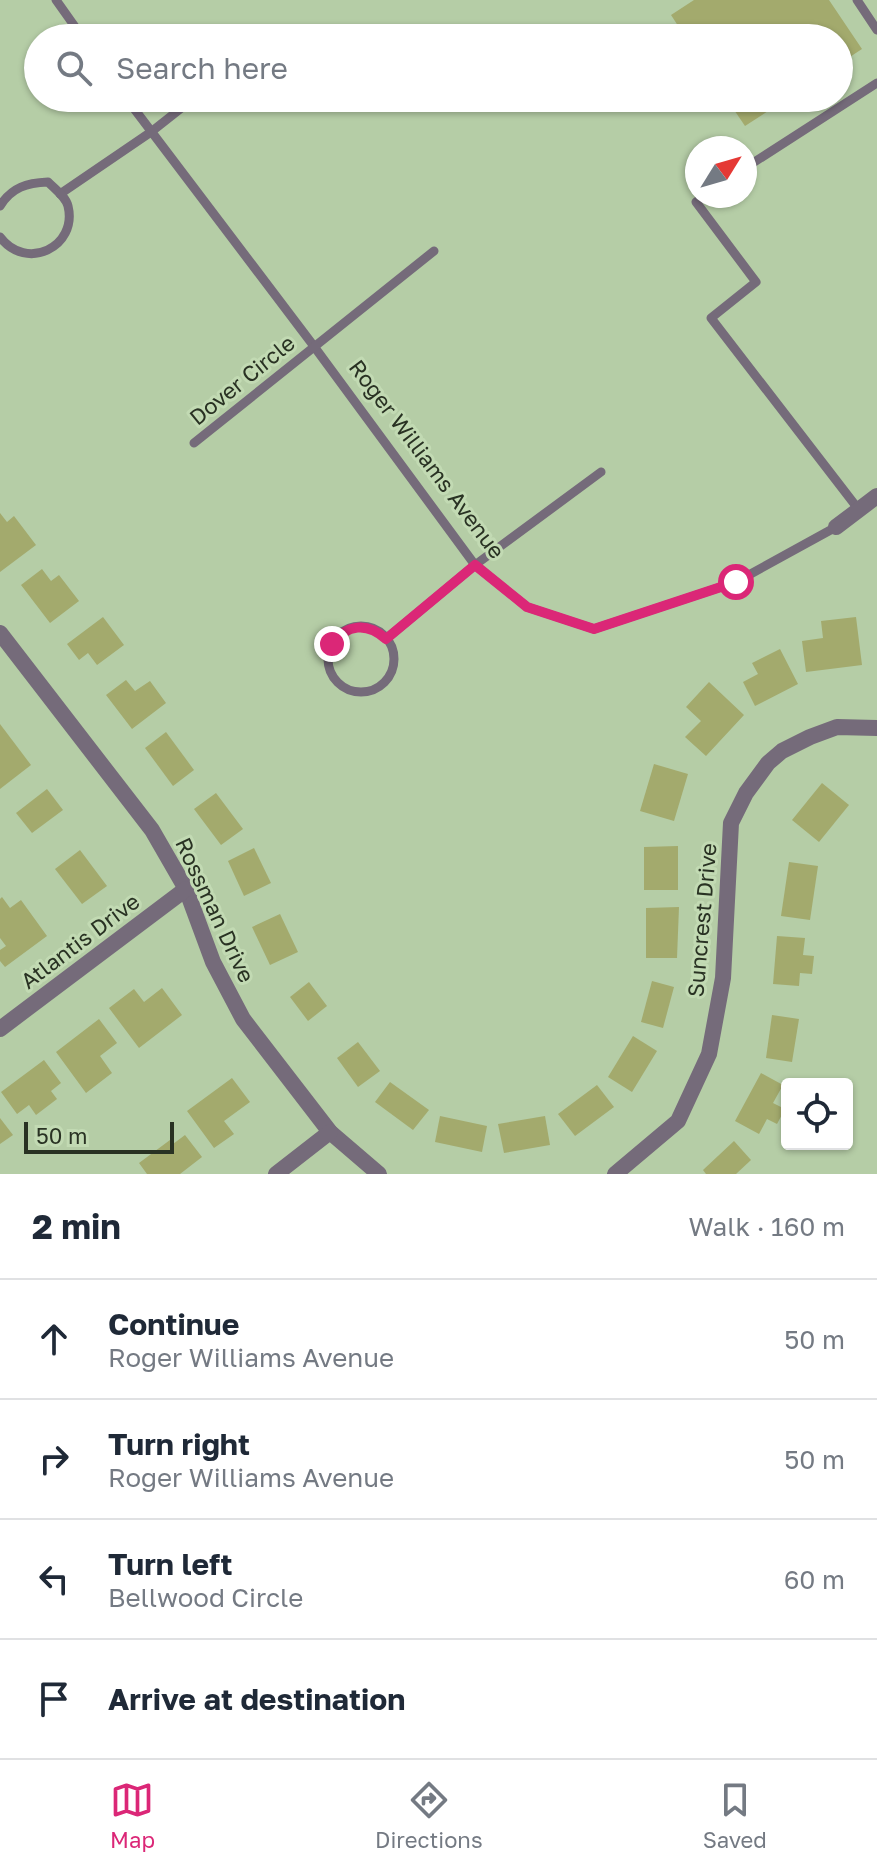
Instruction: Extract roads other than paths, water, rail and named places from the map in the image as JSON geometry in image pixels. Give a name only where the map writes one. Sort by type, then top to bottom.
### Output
[{"type":"street","name":"Roger Williams Avenue","points":[[836,527],[877,496]]},
{"type":"street","name":"Rossman Drive","points":[[0,633],[152,830],[186,889],[213,962],[243,1019],[330,1132]]},
{"type":"street","name":"Suncrest Drive","points":[[615,1174],[678,1121],[709,1054],[723,978],[731,823],[746,793],[768,763],[782,751],[810,737],[837,727],[877,728]]},
{"type":"street","name":"Atlantis Drive","points":[[1,1026],[186,889]]},
{"type":"street","points":[[276,1174],[330,1132],[379,1174]]},
{"type":"lane","points":[[56,0],[73,24]]},
{"type":"lane","points":[[857,0],[877,30]]},
{"type":"lane","points":[[853,98],[877,83]]},
{"type":"lane","name":"Roger Williams Avenue","points":[[136,112],[475,565],[527,607],[594,629],[736,582],[836,527]]},
{"type":"lane","points":[[60,194],[176,112]]},
{"type":"lane","points":[[757,160],[830,112]]},
{"type":"lane","points":[[0,206],[9,193],[28,183],[48,182],[68,207],[67,228],[59,243],[46,252],[33,255],[19,253],[0,237]]},
{"type":"lane","points":[[700,208],[756,282],[711,318],[859,510]]},
{"type":"lane","name":"Dover Circle","points":[[194,443],[434,251]]},
{"type":"lane","points":[[386,639],[475,565],[601,472]]},
{"type":"lane","points":[[368,627],[386,639],[394,659],[387,679],[369,691],[358,692],[339,684],[329,665],[332,644],[338,636],[347,629],[368,627]]}]
